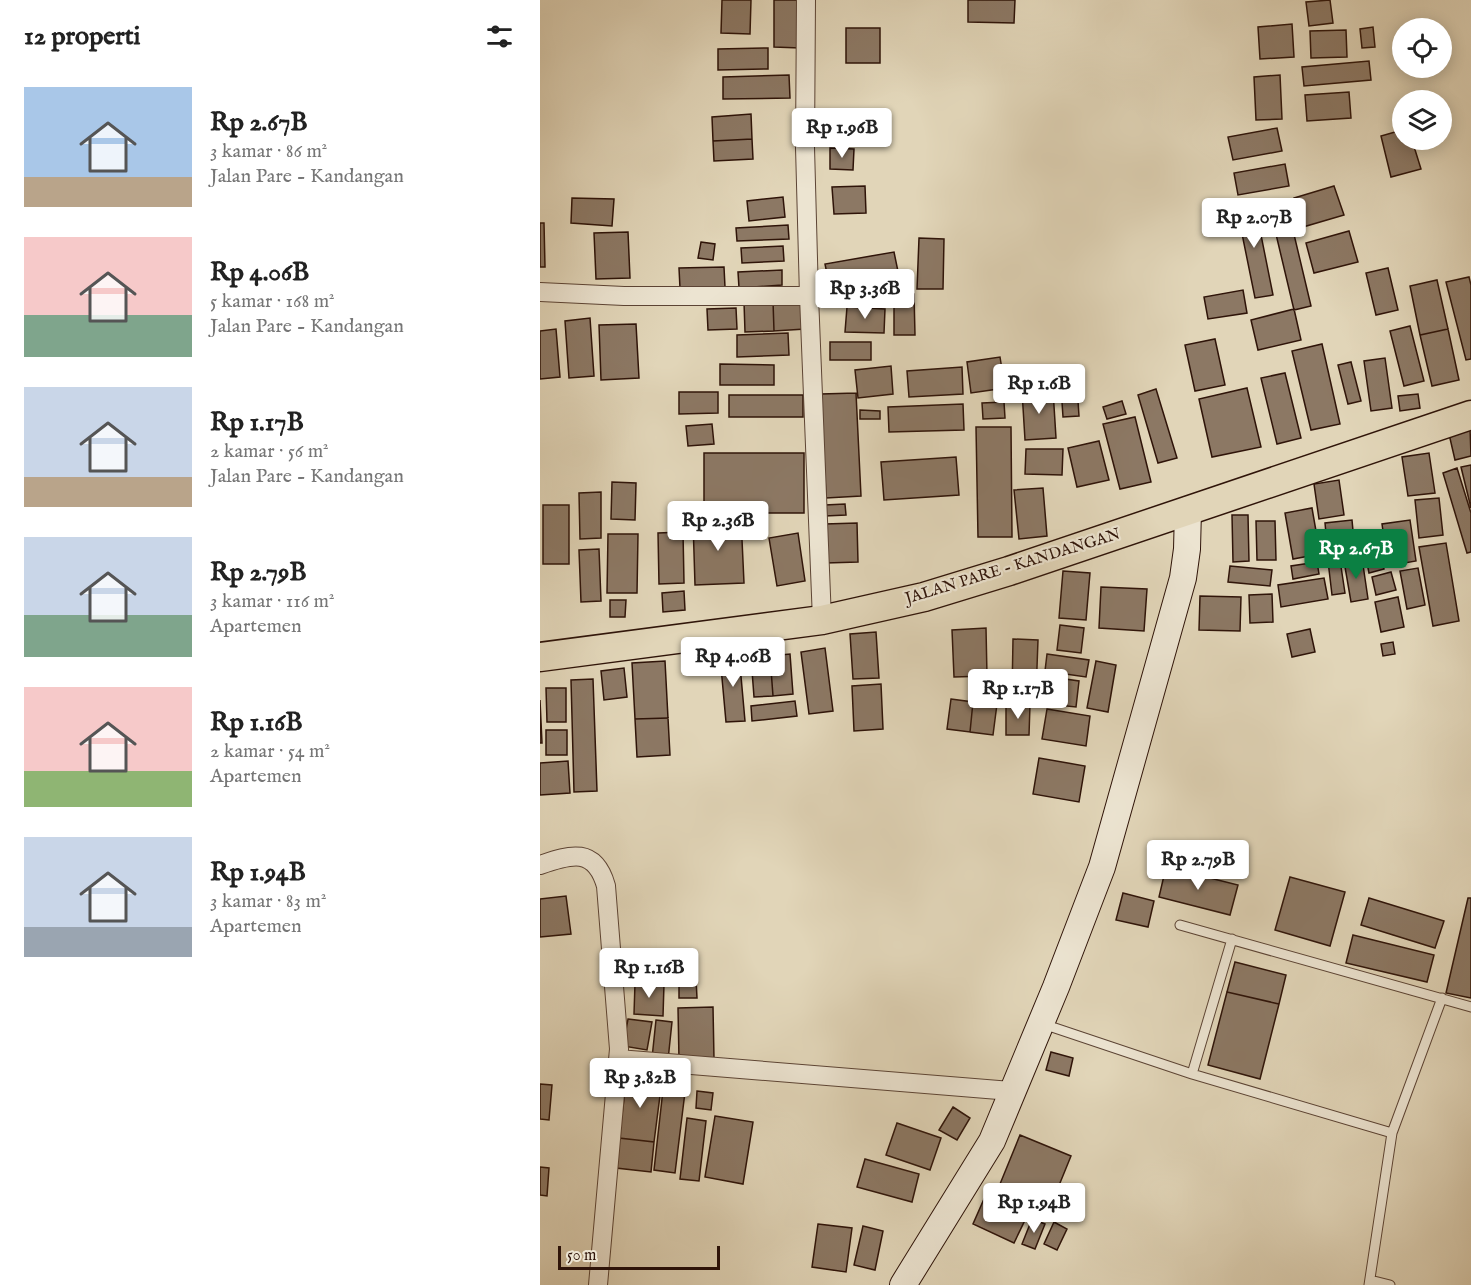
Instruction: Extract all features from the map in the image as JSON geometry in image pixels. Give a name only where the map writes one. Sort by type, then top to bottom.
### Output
[{"type":"main road","name":"JALAN PARE - KANDANGAN","points":[[540,657],[822,620],[924,597],[988,578],[1471,415]]},
{"type":"street","points":[[806,0],[805,147],[822,620]]},
{"type":"street","points":[[540,292],[624,296],[809,296]]},
{"type":"street","points":[[903,1285],[992,1141],[1056,987],[1102,867],[1183,578],[1187,549],[1188,510]]},
{"type":"street","points":[[540,865],[572,856],[585,858],[594,862],[606,886],[618,1059],[598,1285]]},
{"type":"street","points":[[618,1059],[1011,1091]]},
{"type":"lane","points":[[1180,925],[1471,1008]]},
{"type":"lane","points":[[1192,1074],[1232,939]]},
{"type":"lane","points":[[1390,1285],[1370,1283],[1392,1133],[1442,998]]},
{"type":"lane","points":[[1040,1023],[1192,1074],[1392,1133]]},
{"type":"building","points":[[722,0],[751,0],[750,34],[721,33]]},
{"type":"building","points":[[774,0],[800,0],[800,48],[774,47]]},
{"type":"building","points":[[968,0],[1015,0],[1014,23],[968,22]]},
{"type":"building","points":[[1330,0],[1333,23],[1309,26],[1306,2]]},
{"type":"building","points":[[1292,24],[1294,57],[1260,59],[1258,27]]},
{"type":"building","points":[[1373,27],[1375,47],[1362,48],[1360,29]]},
{"type":"building","points":[[846,28],[880,28],[880,63],[846,63]]},
{"type":"building","points":[[1346,30],[1347,57],[1311,58],[1310,31]]},
{"type":"building","points":[[768,48],[768,69],[718,70],[718,49]]},
{"type":"building","points":[[1369,61],[1371,80],[1304,86],[1302,67]]},
{"type":"building","points":[[789,75],[790,98],[723,99],[723,77]]},
{"type":"building","points":[[1280,75],[1282,119],[1256,120],[1254,77]]},
{"type":"building","points":[[1349,92],[1351,118],[1307,121],[1305,95]]},
{"type":"building","points":[[751,114],[752,139],[713,141],[712,117]]},
{"type":"building","points":[[838,117],[860,117],[861,130],[838,130]]},
{"type":"building","points":[[1277,128],[1282,151],[1233,160],[1228,137]]},
{"type":"building","points":[[1392,133],[1392,150],[1415,150],[1421,169],[1391,177],[1381,136]]},
{"type":"building","points":[[752,139],[753,159],[714,161],[713,141]]},
{"type":"building","points":[[830,148],[854,149],[853,170],[830,169]]},
{"type":"building","points":[[1285,164],[1289,186],[1238,195],[1234,173]]},
{"type":"building","points":[[865,186],[866,213],[834,214],[832,187]]},
{"type":"building","points":[[1334,186],[1344,215],[1303,227],[1294,198]]},
{"type":"building","points":[[783,197],[785,217],[749,221],[747,201]]},
{"type":"building","points":[[572,198],[614,199],[612,226],[571,223]]},
{"type":"building","points":[[1254,200],[1273,295],[1255,298],[1236,204]]},
{"type":"building","points":[[540,223],[544,223],[545,267],[540,267]]},
{"type":"building","points":[[788,225],[789,239],[737,241],[736,228]]},
{"type":"building","points":[[1292,226],[1311,306],[1294,310],[1275,230]]},
{"type":"building","points":[[1349,231],[1358,262],[1314,273],[1306,243]]},
{"type":"building","points":[[628,232],[630,278],[596,279],[594,233]]},
{"type":"building","points":[[919,238],[944,239],[943,289],[917,289]]},
{"type":"building","points":[[701,242],[715,244],[713,260],[698,258]]},
{"type":"building","points":[[783,246],[784,261],[742,263],[741,248]]},
{"type":"building","points":[[894,252],[901,286],[832,299],[825,264]]},
{"type":"building","points":[[724,267],[725,287],[680,288],[679,268]]},
{"type":"building","points":[[1388,268],[1398,310],[1376,315],[1366,273]]},
{"type":"building","points":[[782,270],[782,285],[739,288],[738,272]]},
{"type":"building","points":[[1469,277],[1471,285],[1471,359],[1466,360],[1446,282]]},
{"type":"building","points":[[1437,280],[1448,329],[1420,335],[1410,286]]},
{"type":"building","points":[[1243,290],[1247,313],[1208,319],[1204,297]]},
{"type":"building","points":[[914,294],[915,335],[894,335],[894,295]]},
{"type":"building","points":[[803,299],[805,329],[774,331],[773,301]]},
{"type":"building","points":[[773,301],[774,331],[745,332],[744,302]]},
{"type":"building","points":[[847,307],[885,309],[884,333],[845,332]]},
{"type":"building","points":[[736,308],[737,329],[708,330],[707,309]]},
{"type":"building","points":[[1294,309],[1301,340],[1258,350],[1251,320]]},
{"type":"building","points":[[590,318],[594,376],[569,378],[565,321]]},
{"type":"building","points":[[636,324],[639,378],[601,380],[599,325]]},
{"type":"building","points":[[1410,326],[1424,381],[1404,386],[1390,331]]},
{"type":"building","points":[[556,329],[560,377],[540,379],[540,331]]},
{"type":"building","points":[[1448,329],[1459,380],[1432,386],[1420,335]]},
{"type":"building","points":[[788,333],[789,355],[737,357],[737,335]]},
{"type":"building","points":[[1215,339],[1225,385],[1195,391],[1185,345]]},
{"type":"building","points":[[830,342],[871,342],[871,360],[830,360]]},
{"type":"building","points":[[1322,344],[1340,424],[1311,430],[1292,351]]},
{"type":"building","points":[[1000,357],[1005,388],[971,393],[967,362]]},
{"type":"building","points":[[1385,358],[1392,408],[1371,411],[1364,361]]},
{"type":"building","points":[[1351,362],[1361,401],[1348,404],[1338,365]]},
{"type":"building","points":[[720,364],[774,365],[774,385],[720,385]]},
{"type":"building","points":[[891,366],[893,394],[858,398],[855,370]]},
{"type":"building","points":[[962,367],[963,394],[909,397],[907,371]]},
{"type":"building","points":[[1285,373],[1301,438],[1277,444],[1261,378]]},
{"type":"building","points":[[1077,386],[1079,416],[1063,417],[1061,387]]},
{"type":"building","points":[[1247,388],[1261,447],[1212,457],[1199,399]]},
{"type":"building","points":[[1156,389],[1177,458],[1158,463],[1138,395]]},
{"type":"building","points":[[1053,390],[1056,438],[1025,440],[1022,391]]},
{"type":"building","points":[[679,392],[718,392],[718,413],[679,414]]},
{"type":"building","points":[[856,393],[861,496],[826,498],[821,394]]},
{"type":"building","points":[[1418,394],[1420,408],[1400,411],[1398,396]]},
{"type":"building","points":[[729,395],[803,395],[803,417],[729,417]]},
{"type":"building","points":[[1122,401],[1126,414],[1107,419],[1103,407]]},
{"type":"building","points":[[1004,402],[1005,418],[983,419],[982,403]]},
{"type":"building","points":[[963,404],[964,430],[889,432],[888,407]]},
{"type":"building","points":[[860,410],[880,411],[880,419],[860,419]]},
{"type":"building","points":[[1135,417],[1151,482],[1120,489],[1103,424]]},
{"type":"building","points":[[712,424],[714,444],[688,446],[686,426]]},
{"type":"building","points":[[976,427],[1011,427],[1012,537],[978,537]]},
{"type":"building","points":[[1470,428],[1471,456],[1455,460],[1449,434]]},
{"type":"building","points":[[1099,441],[1109,480],[1077,487],[1068,448]]},
{"type":"building","points":[[1026,449],[1063,449],[1062,475],[1025,474]]},
{"type":"building","points":[[704,453],[804,453],[804,513],[704,513]]},
{"type":"building","points":[[1429,453],[1435,493],[1408,496],[1402,457]]},
{"type":"building","points":[[956,457],[959,495],[884,500],[881,462]]},
{"type":"building","points":[[1471,465],[1471,508],[1461,467]]},
{"type":"building","points":[[1457,468],[1471,513],[1471,552],[1467,553],[1443,473]]},
{"type":"building","points":[[1339,480],[1344,515],[1319,519],[1314,484]]},
{"type":"building","points":[[612,482],[636,483],[635,520],[611,519]]},
{"type":"building","points":[[1043,488],[1047,536],[1019,539],[1014,490]]},
{"type":"building","points":[[601,492],[601,538],[580,539],[579,493]]},
{"type":"building","points":[[1439,498],[1443,535],[1419,538],[1415,500]]},
{"type":"building","points":[[845,504],[846,515],[825,516],[825,505]]},
{"type":"building","points":[[543,505],[569,505],[569,564],[543,564]]},
{"type":"building","points":[[1312,508],[1320,554],[1293,559],[1285,513]]},
{"type":"building","points":[[1232,515],[1248,515],[1249,561],[1233,562]]},
{"type":"building","points":[[741,518],[744,583],[695,585],[693,521]]},
{"type":"building","points":[[1352,520],[1355,552],[1328,555],[1325,523]]},
{"type":"building","points":[[1410,520],[1416,561],[1388,566],[1382,524]]},
{"type":"building","points":[[1256,521],[1275,521],[1276,560],[1257,560]]},
{"type":"building","points":[[857,523],[858,562],[826,563],[825,524]]},
{"type":"building","points":[[683,532],[684,583],[659,584],[658,533]]},
{"type":"building","points":[[798,533],[805,581],[777,586],[769,538]]},
{"type":"building","points":[[608,534],[638,534],[637,593],[607,593]]},
{"type":"building","points":[[1446,543],[1459,621],[1433,626],[1419,547]]},
{"type":"building","points":[[599,549],[601,601],[581,602],[579,550]]},
{"type":"building","points":[[1380,550],[1384,569],[1369,573],[1365,553]]},
{"type":"building","points":[[1362,558],[1368,599],[1351,602],[1344,561]]},
{"type":"building","points":[[1340,560],[1345,593],[1332,595],[1328,561]]},
{"type":"building","points":[[1317,562],[1319,574],[1293,579],[1291,566]]},
{"type":"building","points":[[1230,566],[1272,570],[1270,586],[1228,582]]},
{"type":"building","points":[[1418,568],[1425,605],[1407,609],[1400,571]]},
{"type":"building","points":[[1063,571],[1090,573],[1086,620],[1059,618]]},
{"type":"building","points":[[1391,572],[1396,590],[1376,595],[1372,577]]},
{"type":"building","points":[[1324,578],[1328,599],[1281,607],[1278,585]]},
{"type":"building","points":[[1101,587],[1147,589],[1144,631],[1099,628]]},
{"type":"building","points":[[684,591],[685,610],[663,612],[662,593]]},
{"type":"building","points":[[1272,594],[1273,622],[1250,623],[1249,595]]},
{"type":"building","points":[[1200,596],[1241,597],[1240,631],[1199,630]]},
{"type":"building","points":[[1398,597],[1404,627],[1381,632],[1375,602]]},
{"type":"building","points":[[610,600],[626,600],[625,617],[610,617]]},
{"type":"building","points":[[1060,625],[1084,628],[1081,653],[1057,650]]},
{"type":"building","points":[[986,628],[987,676],[954,677],[952,630]]},
{"type":"building","points":[[1310,629],[1315,652],[1292,657],[1287,634]]},
{"type":"building","points":[[876,632],[879,678],[853,679],[850,634]]},
{"type":"building","points":[[1013,639],[1038,640],[1036,694],[1012,694]]},
{"type":"building","points":[[1393,642],[1395,654],[1383,656],[1381,644]]},
{"type":"building","points":[[825,648],[833,711],[809,714],[801,652]]},
{"type":"building","points":[[739,654],[745,721],[726,722],[720,656]]},
{"type":"building","points":[[790,654],[793,694],[773,696],[770,656]]},
{"type":"building","points":[[1047,654],[1089,660],[1086,677],[1045,671]]},
{"type":"building","points":[[770,656],[773,696],[754,697],[751,657]]},
{"type":"building","points":[[665,661],[668,718],[635,719],[632,663]]},
{"type":"building","points":[[1096,661],[1116,665],[1108,712],[1087,708]]},
{"type":"building","points":[[624,668],[627,697],[604,700],[601,671]]},
{"type":"building","points":[[1051,677],[1079,681],[1076,707],[1048,704]]},
{"type":"building","points":[[593,679],[597,791],[574,792],[571,680]]},
{"type":"building","points":[[881,684],[883,729],[854,731],[852,686]]},
{"type":"building","points":[[546,688],[566,688],[566,722],[547,722]]},
{"type":"building","points":[[951,699],[973,702],[970,732],[947,729]]},
{"type":"building","points":[[540,700],[542,743],[540,743]]},
{"type":"building","points":[[795,701],[797,716],[752,721],[751,706]]},
{"type":"building","points":[[973,702],[997,704],[993,735],[970,732]]},
{"type":"building","points":[[1006,705],[1030,705],[1029,735],[1006,735]]},
{"type":"building","points":[[1047,709],[1090,716],[1086,746],[1042,739]]},
{"type":"building","points":[[668,718],[670,755],[637,757],[635,719]]},
{"type":"building","points":[[546,730],[567,730],[567,755],[546,755]]},
{"type":"building","points":[[1039,758],[1085,766],[1079,802],[1033,794]]},
{"type":"building","points":[[568,761],[570,793],[540,795],[540,763]]},
{"type":"building","points":[[1166,867],[1238,885],[1230,915],[1159,897]]},
{"type":"building","points":[[1290,877],[1345,892],[1330,946],[1275,930]]},
{"type":"building","points":[[1123,893],[1154,901],[1148,927],[1116,920]]},
{"type":"building","points":[[566,896],[571,934],[540,937],[540,899]]},
{"type":"building","points":[[1369,898],[1444,921],[1435,948],[1361,925]]},
{"type":"building","points":[[1468,898],[1471,898],[1471,998],[1446,993]]},
{"type":"building","points":[[1353,935],[1434,955],[1427,982],[1346,963]]},
{"type":"building","points":[[1235,962],[1286,975],[1279,1004],[1227,992]]},
{"type":"building","points":[[679,979],[696,979],[697,998],[679,998]]},
{"type":"building","points":[[635,983],[664,984],[663,1016],[634,1014]]},
{"type":"building","points":[[1227,992],[1279,1004],[1260,1079],[1208,1065]]},
{"type":"building","points":[[713,1007],[714,1059],[679,1060],[678,1008]]},
{"type":"building","points":[[628,1019],[652,1022],[647,1050],[623,1046]]},
{"type":"building","points":[[656,1020],[672,1022],[668,1060],[652,1058]]},
{"type":"building","points":[[1051,1052],[1073,1058],[1069,1076],[1046,1070]]},
{"type":"building","points":[[627,1076],[662,1080],[654,1142],[619,1138]]},
{"type":"building","points":[[664,1081],[686,1084],[675,1173],[654,1170]]},
{"type":"building","points":[[540,1084],[552,1085],[549,1120],[540,1119]]},
{"type":"building","points":[[697,1091],[713,1093],[711,1110],[696,1108]]},
{"type":"building","points":[[953,1107],[970,1118],[957,1140],[939,1130]]},
{"type":"building","points":[[715,1116],[753,1122],[743,1184],[705,1177]]},
{"type":"building","points":[[687,1118],[706,1121],[699,1181],[680,1179]]},
{"type":"building","points":[[897,1123],[941,1138],[930,1170],[886,1155]]},
{"type":"building","points":[[1020,1135],[1071,1156],[1051,1205],[1000,1184]]},
{"type":"building","points":[[619,1138],[654,1142],[651,1172],[616,1168]]},
{"type":"building","points":[[865,1159],[919,1174],[912,1202],[857,1187]]},
{"type":"building","points":[[540,1167],[549,1168],[547,1196],[540,1195]]},
{"type":"building","points":[[984,1199],[1026,1218],[1014,1243],[973,1224]]},
{"type":"building","points":[[1032,1219],[1045,1224],[1035,1249],[1022,1244]]},
{"type":"building","points":[[1054,1222],[1067,1229],[1057,1250],[1044,1244]]},
{"type":"building","points":[[818,1224],[852,1228],[846,1272],[812,1267]]},
{"type":"building","points":[[863,1226],[883,1231],[875,1270],[854,1265]]}]
